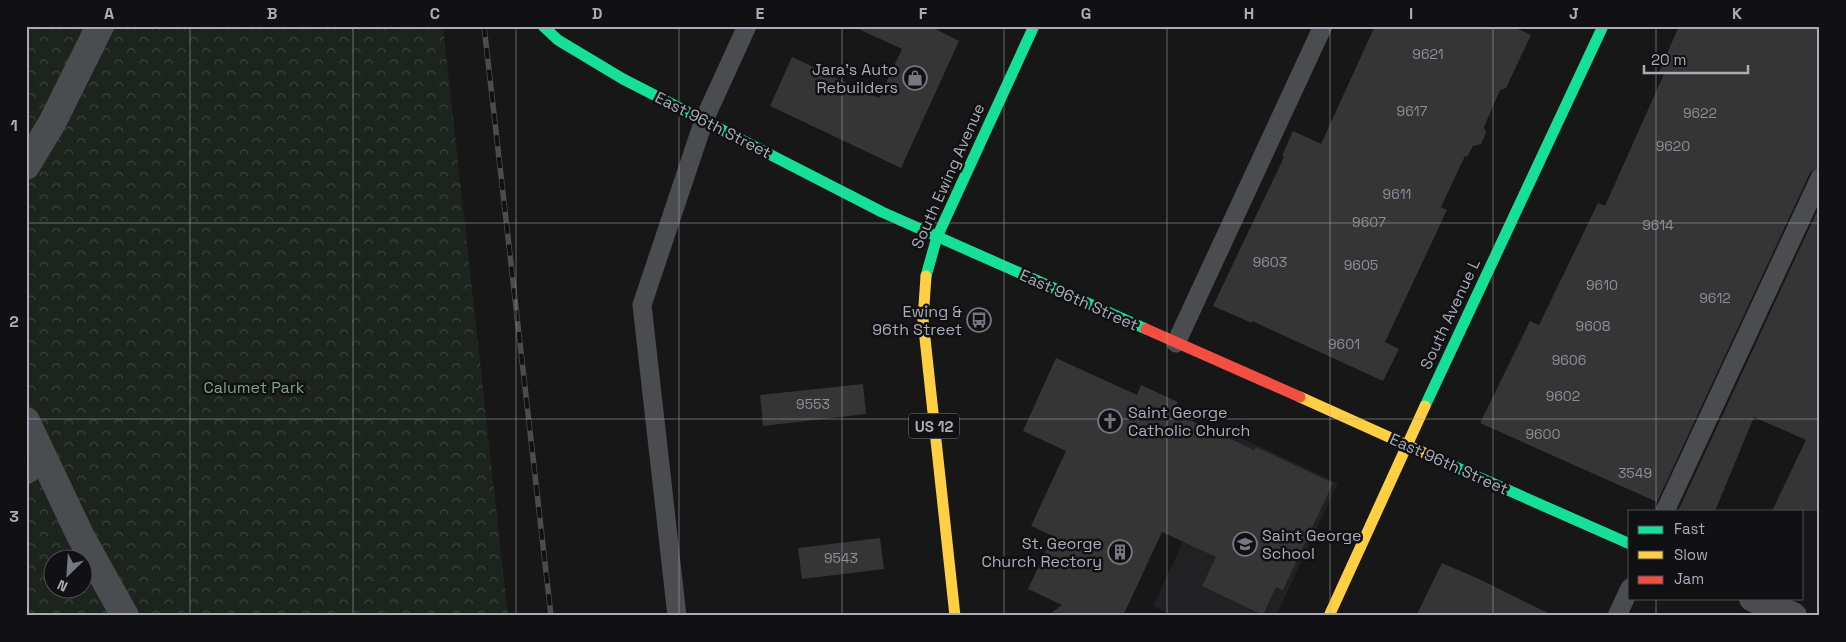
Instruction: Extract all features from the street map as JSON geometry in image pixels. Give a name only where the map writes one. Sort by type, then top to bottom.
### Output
[{"type":"street","points":[[26,166],[52,123],[100,26]]},
{"type":"street","name":"East 96th Street","points":[[543,26],[558,40],[623,79],[882,212],[1628,543]]},
{"type":"street","name":"South Ewing Avenue","points":[[955,616],[923,320],[924,282],[928,261],[936,237],[1034,26]]},
{"type":"street","name":"South Avenue L","points":[[1329,616],[1406,446],[1603,26]]},
{"type":"street","points":[[26,421],[36,469],[81,537],[125,616]]},
{"type":"street","points":[[1757,600],[1793,616]]},
{"type":"lane","points":[[677,616],[642,305],[704,120],[747,26]]},
{"type":"lane","points":[[1176,343],[1323,26]]},
{"type":"lane","points":[[1666,510],[1820,178]]},
{"type":"lane","points":[[1617,616],[1628,592]]},
{"type":"shaded area","name":"Saint George School","points":[[1233,434],[1338,483],[1276,616],[1175,616],[1153,606]]},
{"type":"green space","name":"Calumet Park","points":[[26,26],[443,26],[508,616],[26,616]]},
{"type":"building","name":"Jara's Auto Rebuilders","points":[[852,26],[930,26],[959,41],[901,168],[770,106],[792,57],[879,98],[902,49]]},
{"type":"building","points":[[1375,26],[1511,26],[1531,35],[1506,88],[1500,90],[1484,127],[1486,133],[1481,144],[1473,146],[1467,157],[1465,156],[1441,207],[1447,210],[1385,342],[1399,349],[1383,381],[1252,321],[1252,323],[1213,306],[1284,157],[1282,156],[1293,131],[1321,144]]},
{"type":"building","points":[[1679,26],[1820,26],[1820,167],[1810,173],[1657,502],[1480,423],[1530,321],[1539,325],[1598,203],[1605,206],[1664,74],[1659,72]]},
{"type":"building","points":[[1820,205],[1820,511],[1772,510],[1806,440],[1754,417],[1715,510],[1678,510]]},
{"type":"building","points":[[1056,358],[1137,395],[1141,385],[1178,402],[1173,412],[1254,450],[1256,447],[1333,483],[1283,590],[1276,587],[1263,615],[1202,586],[1216,557],[1162,532],[1123,616],[1047,616],[1062,605],[1028,589],[1053,536],[1031,526],[1066,451],[1023,431]]},
{"type":"building","points":[[863,384],[866,414],[763,426],[760,395]]},
{"type":"building","points":[[880,538],[884,569],[802,579],[798,548]]},
{"type":"building","points":[[1442,563],[1479,579],[1554,616],[1416,616]]},
{"type":"railway","points":[[484,26],[551,616]]},
{"type":"traffic: fast","points":[[543,26],[558,40],[623,79],[882,212],[1146,329]]},
{"type":"traffic: fast","points":[[926,276],[937,237],[1034,26]]},
{"type":"traffic: fast","points":[[1425,406],[1603,26]]},
{"type":"traffic: fast","points":[[1451,465],[1628,543]]},
{"type":"traffic: slow","points":[[926,276],[923,320],[955,616]]},
{"type":"traffic: slow","points":[[1300,397],[1451,465]]},
{"type":"traffic: slow","points":[[1329,616],[1425,406]]},
{"type":"traffic: jam","points":[[1146,329],[1300,397]]},
{"type":"place","name":"Jara's Auto Rebuilders","points":[[915,78]]},
{"type":"place","name":"Ewing & 96th Street","points":[[979,320]]},
{"type":"place","name":"Saint George Catholic Church","points":[[1110,421]]},
{"type":"place","name":"Saint George School","points":[[1245,544]]},
{"type":"place","name":"St. George Church Rectory","points":[[1120,552]]}]
